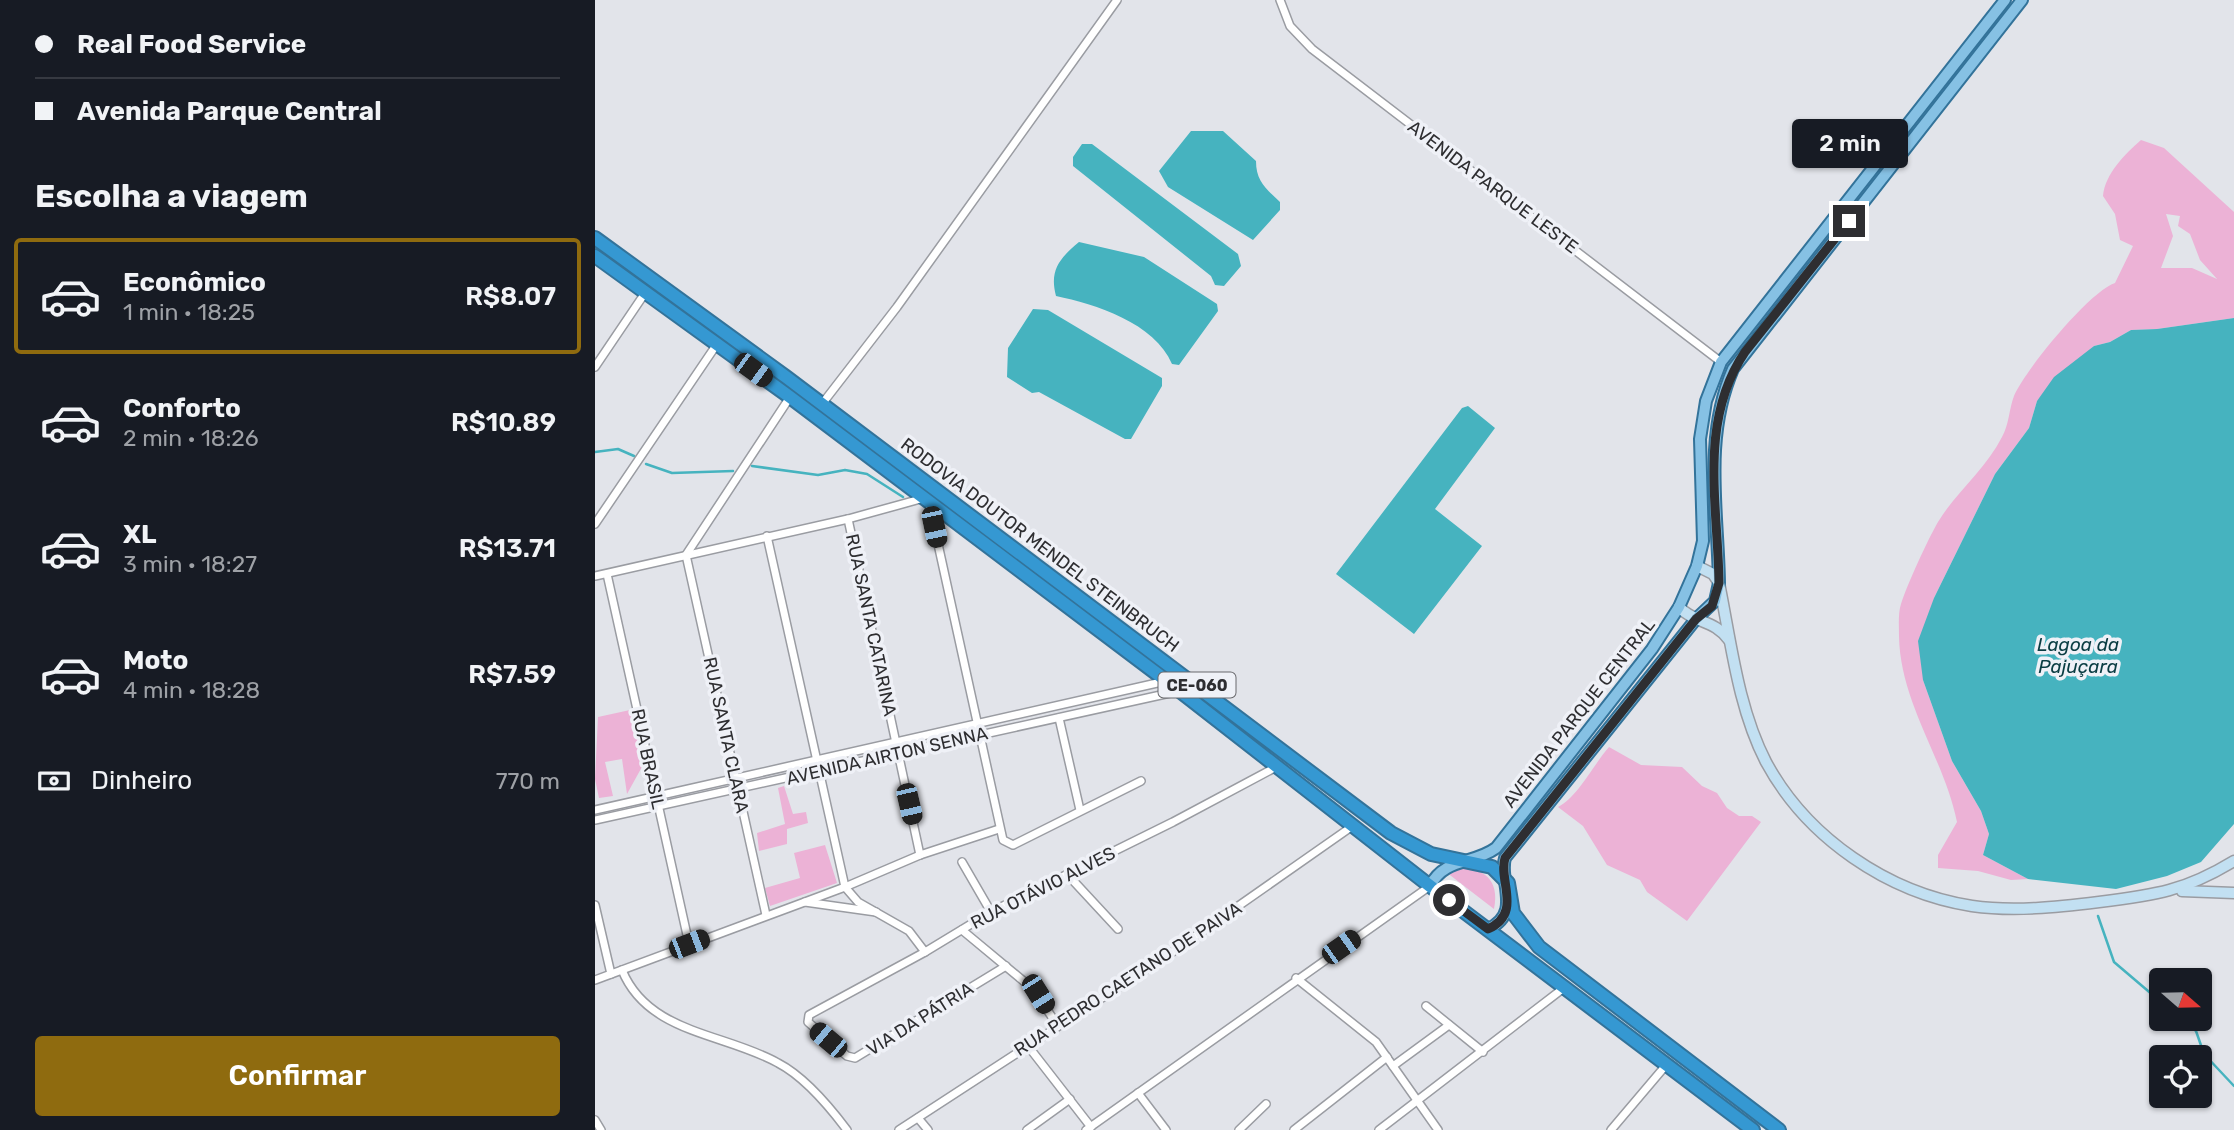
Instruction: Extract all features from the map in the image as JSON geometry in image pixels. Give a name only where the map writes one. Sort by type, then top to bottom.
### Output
[{"type":"highway","name":"RODOVIA DOUTOR MENDEL STEINBRUCH","points":[[595,238],[822,404],[1391,833],[1431,855],[1469,860],[1492,867],[1508,883]]},
{"type":"highway","name":"RODOVIA DOUTOR MENDEL STEINBRUCH","points":[[595,256],[790,397],[1166,681],[1355,824],[1430,886],[1752,1130]]},
{"type":"highway","points":[[1508,883],[1513,913],[1539,947],[1779,1130]]},
{"type":"main road","name":"AVENIDA PARQUE CENTRAL","points":[[1430,886],[1443,869],[1496,848],[1652,649],[1679,607],[1697,566],[1703,541],[1700,439],[1706,401],[1721,362],[2005,0]]},
{"type":"main road","name":"AVENIDA PARQUE CENTRAL","points":[[1488,929],[1497,925],[1506,910],[1508,883],[1502,869],[1505,858],[1696,619],[1712,606],[1719,583],[1714,451],[1719,409],[1733,369],[2022,0]]},
{"type":"street","points":[[822,404],[897,307],[1117,0]]},
{"type":"street","name":"AVENIDA PARQUE LESTE","points":[[1280,0],[1290,26],[1312,49],[1721,362]]},
{"type":"street","points":[[595,367],[645,293]]},
{"type":"street","points":[[595,524],[598,513],[717,344]]},
{"type":"street","points":[[686,555],[790,397]]},
{"type":"street","points":[[595,576],[926,500],[1003,840],[1013,845],[1141,781]]},
{"type":"street","name":"RUA SANTA CATARINA","points":[[848,519],[920,855]]},
{"type":"street","points":[[767,536],[845,887],[858,902],[909,931],[925,952]]},
{"type":"street","name":"RUA SANTA CLARA","points":[[686,555],[766,915]]},
{"type":"street","points":[[1697,566],[1713,573],[1719,583],[1749,718],[1770,769],[1818,830],[1836,846],[1875,871],[1935,897],[1989,907],[2057,906],[2171,892],[2234,894]]},
{"type":"street","name":"RUA BRASIL","points":[[607,574],[689,944]]},
{"type":"street","points":[[1679,607],[1696,619],[1718,626],[1731,643]]},
{"type":"street","name":"AVENIDA AIRTON SENNA","points":[[595,810],[1166,681]]},
{"type":"street","name":"AVENIDA AIRTON SENNA","points":[[595,820],[1179,691]]},
{"type":"street","points":[[1040,710],[1043,721]]},
{"type":"street","points":[[1059,718],[1080,810]]},
{"type":"street","name":"RUA OTÁVIO ALVES","points":[[809,1015],[925,952],[991,912],[1278,766]]},
{"type":"street","name":"RUA PEDRO CAETANO DE PAIVA","points":[[899,1130],[1185,943],[1355,824]]},
{"type":"street","points":[[595,980],[845,887],[920,855],[999,829]]},
{"type":"street","points":[[2171,892],[2197,882],[2234,861]]},
{"type":"street","points":[[962,862],[991,912]]},
{"type":"street","points":[[1067,874],[1118,929]]},
{"type":"street","points":[[1028,1046],[1070,1099],[1088,1128],[1296,978],[1430,886]]},
{"type":"street","points":[[804,902],[876,912]]},
{"type":"street","points":[[595,906],[611,974]]},
{"type":"street","points":[[962,930],[1033,989],[1058,1026]]},
{"type":"street","name":"VIA DA PÁTRIA","points":[[809,1015],[809,1024],[846,1056],[855,1058],[1006,966]]},
{"type":"street","points":[[622,970],[634,993],[660,1016],[786,1068],[830,1106],[847,1130]]},
{"type":"street","points":[[1296,978],[1371,1037],[1439,1130]]},
{"type":"street","points":[[1379,1130],[1565,986]]},
{"type":"street","points":[[1426,1006],[1482,1052]]},
{"type":"street","points":[[1393,1066],[1449,1025]]},
{"type":"street","points":[[1294,1130],[1387,1057]]},
{"type":"street","points":[[1611,1130],[1667,1064]]},
{"type":"street","points":[[1138,1093],[1166,1130]]},
{"type":"street","points":[[1027,1130],[1070,1099]]},
{"type":"street","points":[[1239,1130],[1266,1104]]},
{"type":"street","points":[[918,1118],[927,1130]]},
{"type":"street","points":[[595,1120],[601,1130]]},
{"type":"shaded area","points":[[2141,140],[2164,148],[2234,212],[2234,318],[2131,330],[2110,342],[2094,346],[2037,401],[2029,428],[1995,474],[1934,598],[1923,680],[1952,761],[1981,811],[1989,834],[1983,855],[2028,879],[2011,880],[1978,871],[1938,868],[1938,855],[1957,822],[1943,775],[1914,707],[1901,661],[1901,604],[1938,522],[1988,460],[2002,437],[2020,384],[2075,315],[2090,300],[2115,283],[2133,246],[2120,240],[2115,214],[2103,196],[2112,172]],"holes":[[[2166,214],[2180,216],[2178,226],[2190,234],[2200,260],[2217,279],[2192,268],[2161,268],[2173,236]]]},
{"type":"shaded area","points":[[630,710],[638,729],[643,765],[627,794],[622,759],[605,762],[613,796],[599,798],[595,779],[598,717]]},
{"type":"shaded area","points":[[1609,747],[1641,765],[1682,767],[1702,786],[1717,793],[1727,808],[1739,816],[1752,816],[1761,822],[1687,921],[1647,892],[1640,880],[1607,865],[1583,826],[1558,807],[1579,789]]},
{"type":"shaded area","points":[[784,786],[793,814],[806,812],[808,823],[787,829],[787,844],[759,851],[757,833],[785,824],[778,788]]},
{"type":"shaded area","points":[[825,845],[837,883],[770,906],[765,888],[800,878],[794,853]]},
{"type":"shaded area","points":[[1455,867],[1474,869],[1487,877],[1494,890],[1494,909],[1446,872]]},
{"type":"water","points":[[1191,131],[1223,131],[1256,161],[1260,179],[1280,202],[1280,210],[1253,240],[1168,187],[1159,171]]},
{"type":"water","points":[[1082,144],[1092,144],[1238,254],[1241,266],[1224,286],[1215,285],[1211,276],[1073,166],[1073,157]]},
{"type":"water","points":[[1079,242],[1144,257],[1217,304],[1218,311],[1179,365],[1172,364],[1152,337],[1122,318],[1088,304],[1056,296],[1055,272],[1066,254]]},
{"type":"water","points":[[1033,309],[1048,310],[1162,378],[1162,386],[1131,439],[1125,439],[1039,392],[1032,393],[1007,377],[1008,348]]},
{"type":"water","name":"Lagoa da Pajuçara","points":[[2234,318],[2234,824],[2201,862],[2167,876],[2116,889],[2028,879],[1983,855],[1989,834],[1981,811],[1952,761],[1923,680],[1918,641],[1934,598],[1995,474],[2029,428],[2037,401],[2054,377],[2094,346],[2110,342],[2131,330]]},
{"type":"water","points":[[1468,406],[1495,428],[1435,509],[1482,546],[1414,634],[1336,574],[1462,408]]},
{"type":"waterway","points":[[595,452],[618,449],[634,456]]},
{"type":"waterway","points":[[646,464],[672,473],[733,471]]},
{"type":"waterway","points":[[752,466],[818,475],[845,470],[867,474],[903,497]]},
{"type":"waterway","points":[[2098,916],[2114,962],[2149,992]]},
{"type":"waterway","points":[[2196,1031],[2204,1054],[2234,1086]]},
{"type":"route","points":[[1449,900],[1488,929],[1497,925],[1506,910],[1508,883],[1502,869],[1505,858],[1696,619],[1715,601],[1719,583],[1719,552],[1714,451],[1716,419],[1721,399],[1733,369],[1745,352],[1849,221]]}]
